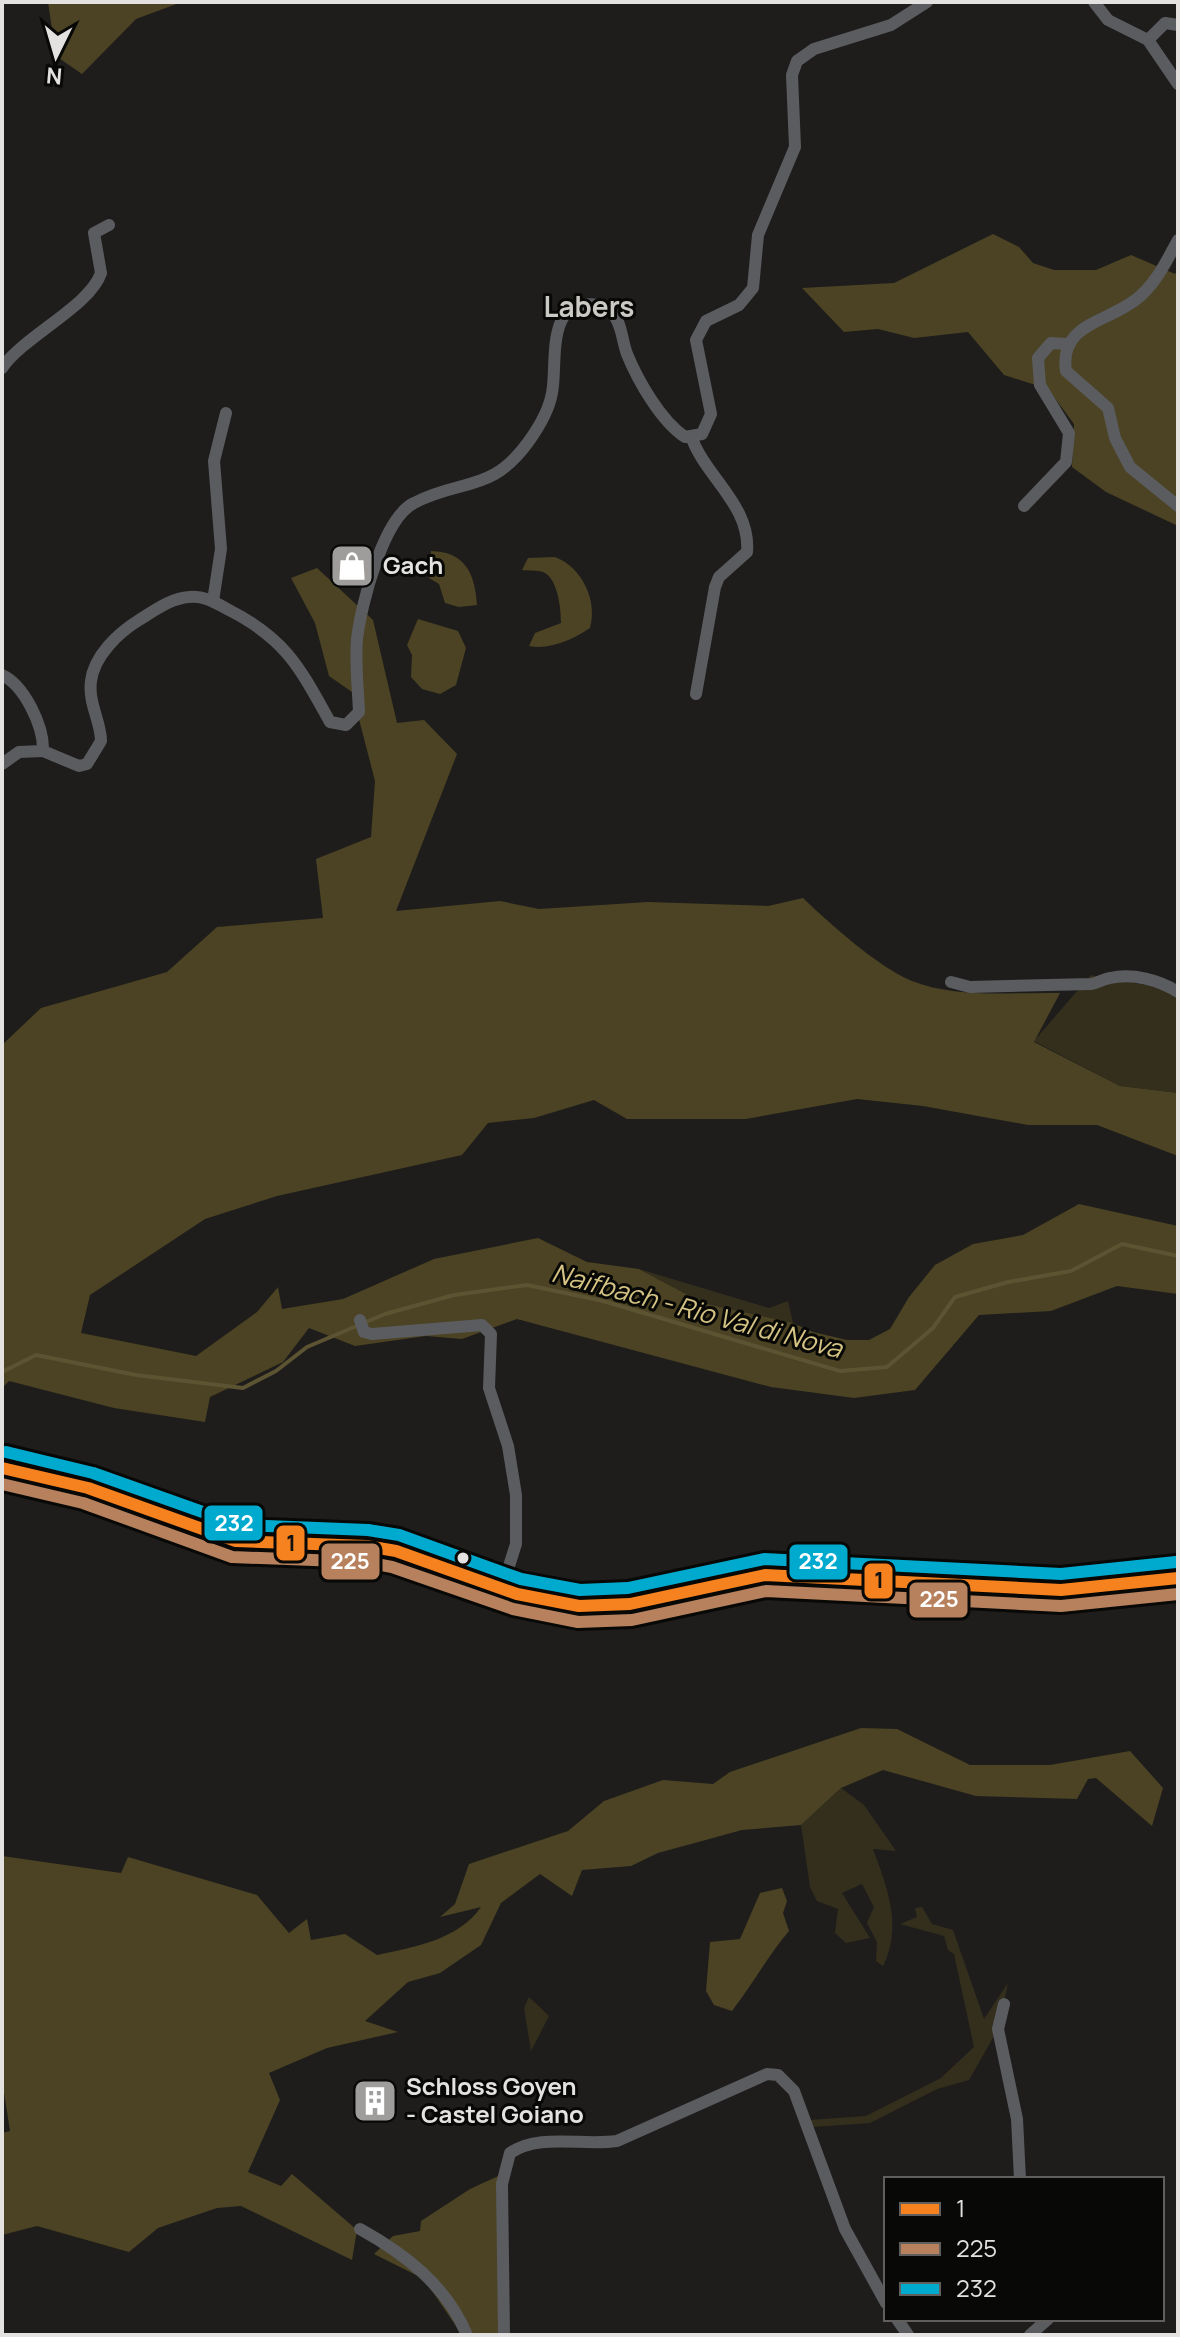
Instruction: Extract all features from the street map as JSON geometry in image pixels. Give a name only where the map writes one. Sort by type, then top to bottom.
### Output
[{"type":"main road","points":[[2,1468],[88,1488],[236,1541],[367,1546],[396,1551],[502,1588],[563,1605],[606,1606],[660,1599],[765,1575],[1061,1590],[1178,1578]]},
{"type":"street","points":[[2,764],[19,752],[43,751],[79,766],[87,764],[101,741],[92,705],[91,678],[111,643],[130,626],[173,600],[196,597],[213,601],[272,635],[299,666],[330,722],[346,725],[359,712],[358,636],[383,542],[391,525],[411,504],[478,484],[500,472],[518,455],[538,427],[551,397],[555,338],[558,327],[568,313],[584,306],[600,305],[617,320],[628,356],[670,427],[685,437],[702,434],[711,414],[696,340],[706,321],[739,305],[753,288],[758,235],[795,147],[792,75],[797,61],[814,49],[891,25],[927,2]]},
{"type":"street","points":[[1094,2],[1108,20],[1148,40],[1178,84]]},
{"type":"street","points":[[1148,40],[1165,23],[1178,25]]},
{"type":"street","points":[[2,368],[13,354],[92,289],[101,273],[94,233],[109,225]]},
{"type":"street","points":[[1178,240],[1149,287],[1134,301],[1077,333],[1067,344],[1066,371],[1108,408],[1121,455],[1145,481],[1178,506]]},
{"type":"street","points":[[1024,506],[1066,462],[1069,433],[1040,385],[1038,358],[1051,343],[1067,344]]},
{"type":"street","points":[[213,601],[221,549],[214,461],[226,413]]},
{"type":"street","points":[[691,436],[697,454],[734,502],[747,543],[747,552],[719,577],[715,587],[696,694]]},
{"type":"street","points":[[2,675],[18,686],[38,726],[43,751]]},
{"type":"street","points":[[951,982],[986,987],[1137,979],[1160,981],[1178,992]]},
{"type":"street","points":[[361,1325],[372,1334],[482,1325],[491,1334],[489,1388],[508,1446],[516,1495],[516,1544],[502,1588]]},
{"type":"street","points":[[1004,2004],[998,2029],[1017,2119],[1020,2177]]},
{"type":"street","points":[[504,2335],[501,2313],[502,2184],[510,2153],[536,2142],[587,2144],[617,2141],[767,2074],[778,2075],[794,2091],[845,2229],[884,2299]]},
{"type":"street","points":[[360,2229],[397,2250],[431,2279],[467,2335]]},
{"type":"street","points":[[1030,2335],[1046,2321]]},
{"type":"shaded area","points":[[48,2],[182,2],[136,19],[82,74],[56,56]]},
{"type":"shaded area","points":[[993,234],[1019,247],[1033,263],[1054,270],[1096,270],[1131,255],[1175,274],[1178,269],[1178,526],[1106,492],[1072,467],[1074,424],[1048,389],[1004,375],[968,332],[914,338],[878,329],[844,332],[802,288],[894,283]]},
{"type":"shaded area","points":[[431,551],[452,555],[466,566],[474,583],[477,605],[459,607],[445,603],[439,584],[429,578]]},
{"type":"shaded area","points":[[555,557],[573,569],[586,586],[592,607],[590,628],[561,643],[545,647],[529,646],[535,633],[561,623],[560,610],[558,594],[548,575],[541,571],[522,570],[528,558]]},
{"type":"shaded area","points":[[317,568],[373,620],[397,723],[424,720],[457,754],[396,911],[500,901],[539,909],[648,902],[768,906],[803,898],[869,955],[912,981],[966,992],[1060,993],[1034,1042],[1120,1086],[1178,1093],[1178,1156],[1097,1125],[1028,1125],[923,1106],[857,1099],[746,1119],[627,1119],[594,1100],[534,1118],[488,1123],[462,1155],[277,1196],[205,1219],[90,1295],[81,1333],[196,1356],[257,1312],[278,1287],[282,1309],[343,1299],[434,1259],[538,1238],[587,1262],[639,1269],[703,1303],[793,1323],[813,1332],[847,1340],[869,1340],[890,1329],[909,1297],[935,1265],[973,1244],[1023,1235],[1079,1204],[1178,1226],[1178,1294],[1117,1286],[1051,1311],[979,1315],[915,1390],[854,1398],[771,1387],[517,1319],[462,1339],[426,1336],[355,1346],[309,1328],[283,1362],[210,1397],[205,1422],[114,1408],[9,1381],[2,1388],[2,1045],[41,1008],[167,972],[217,927],[323,918],[316,859],[371,837],[375,781],[352,692],[329,676],[315,623],[291,578]]},
{"type":"shaded area","points":[[418,619],[458,631],[466,648],[456,685],[440,694],[422,689],[411,677],[412,655],[407,645]]},
{"type":"shaded area","points":[[1091,975],[1147,985],[1178,998],[1178,1093],[1120,1086],[1034,1041]]},
{"type":"shaded area","points":[[639,1269],[769,1308],[788,1301],[793,1323],[703,1303]]},
{"type":"shaded area","points":[[861,1728],[897,1729],[970,1765],[1050,1765],[1130,1751],[1163,1788],[1152,1826],[1096,1778],[1088,1779],[1077,1799],[976,1796],[883,1770],[841,1788],[801,1825],[742,1830],[658,1853],[631,1866],[582,1870],[572,1896],[540,1874],[501,1903],[481,1945],[440,1973],[408,1982],[365,2021],[398,2032],[327,2048],[269,2073],[280,2100],[248,2172],[281,2186],[292,2174],[357,2230],[352,2260],[241,2206],[217,2208],[158,2228],[129,2252],[37,2226],[2,2235],[2,2133],[10,2131],[2,2080],[2,1856],[121,1873],[128,1857],[257,1895],[289,1933],[307,1919],[311,1940],[345,1934],[377,1955],[448,1935],[471,1918],[481,1907],[440,1917],[455,1904],[469,1864],[568,1831],[604,1801],[663,1780],[713,1784],[730,1772]]},
{"type":"shaded area","points":[[841,1788],[864,1805],[896,1851],[873,1849],[891,1907],[892,1937],[883,1966],[876,1961],[877,1942],[867,1923],[874,1907],[862,1884],[842,1893],[870,1938],[846,1943],[835,1933],[838,1909],[817,1901],[810,1887],[801,1825]]},
{"type":"shaded area","points":[[782,1888],[787,1901],[783,1913],[789,1931],[732,2011],[714,2005],[706,1991],[710,1942],[740,1939],[760,1893]]},
{"type":"shaded area","points":[[922,1907],[932,1924],[953,1930],[984,2019],[1008,1983],[998,2029],[969,2080],[937,2089],[870,2123],[813,2127],[809,2120],[866,2116],[941,2078],[974,2047],[954,1954],[948,1950],[944,1936],[900,1924],[917,1917],[915,1908]]},
{"type":"shaded area","points":[[529,1997],[549,2016],[531,2051],[524,2008]]},
{"type":"shaded area","points":[[507,2172],[509,2335],[462,2335],[424,2279],[374,2254],[393,2236],[420,2231],[421,2221],[470,2189]]},
{"type":"waterway","name":"Naifbach - Rio Val di Nova","points":[[2,1372],[36,1355],[136,1375],[243,1388],[276,1371],[307,1347],[385,1314],[454,1295],[527,1285],[603,1301],[840,1371],[887,1367],[933,1328],[955,1297],[1008,1282],[1071,1271],[1122,1244],[1178,1256]]},
{"type":"transit line","name":"232","points":[[6,1452],[93,1473],[239,1525],[368,1530],[399,1535],[521,1579],[580,1590],[628,1588],[764,1559],[1061,1574],[1176,1562]]},
{"type":"transit line","name":"1","points":[[2,1468],[88,1488],[236,1541],[367,1546],[396,1551],[517,1594],[579,1606],[630,1604],[765,1575],[1061,1590],[1178,1578]]},
{"type":"transit line","name":"225","points":[[2,1484],[83,1503],[232,1557],[365,1562],[392,1567],[513,1609],[578,1622],[632,1620],[766,1591],[1061,1606],[1178,1594]]},
{"type":"place","name":"Gach","points":[[352,566]]},
{"type":"place","name":"Schloss Goyen - Castel Goiano","points":[[375,2101]]},
{"type":"district","name":"Labers","points":[[589,307]]}]
